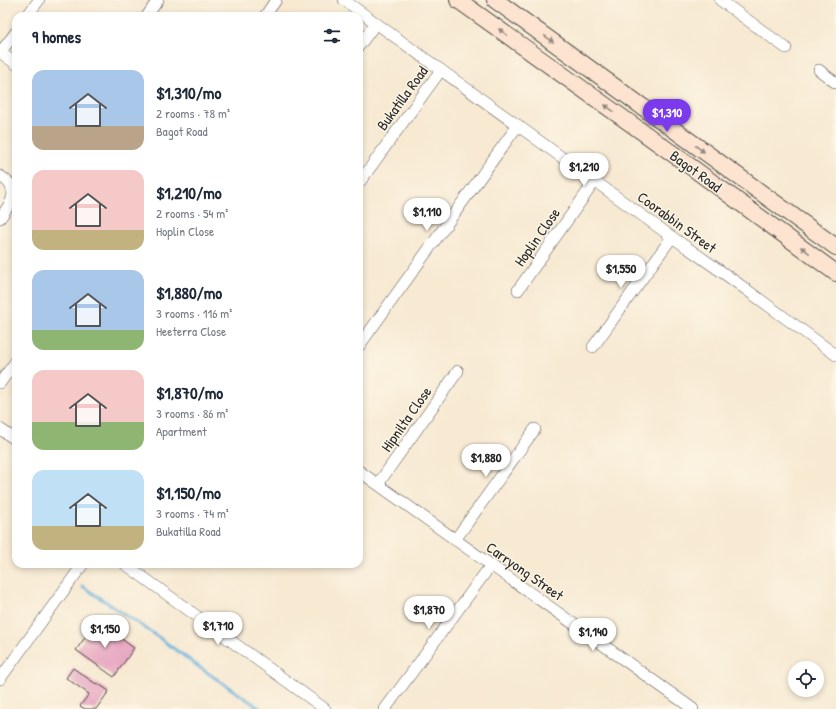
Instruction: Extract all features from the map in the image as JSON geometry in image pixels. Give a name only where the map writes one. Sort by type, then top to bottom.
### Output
[{"type":"main road","name":"Bagot Road","points":[[458,0],[836,273]]},
{"type":"main road","name":"Bagot Road","points":[[495,0],[836,247]]},
{"type":"street","points":[[30,12],[39,0]]},
{"type":"street","points":[[149,12],[158,0]]},
{"type":"street","points":[[267,12],[276,0]]},
{"type":"street","name":"Coorabbin Street","points":[[344,0],[361,12]]},
{"type":"street","points":[[720,0],[786,48]]},
{"type":"street","name":"Coorabbin Street","points":[[363,13],[836,355]]},
{"type":"street","points":[[363,40],[376,22]]},
{"type":"street","points":[[12,37],[0,53],[12,61]]},
{"type":"street","name":"Bukatilla Road","points":[[363,177],[441,70]]},
{"type":"street","points":[[818,70],[836,83]]},
{"type":"street","points":[[363,340],[518,126]]},
{"type":"street","points":[[0,176],[8,182],[12,190]]},
{"type":"street","name":"Hoplin Close","points":[[518,290],[595,181]]},
{"type":"street","points":[[0,218],[12,200]]},
{"type":"street","points":[[593,347],[672,237]]},
{"type":"street","points":[[0,383],[12,366]]},
{"type":"street","name":"Hipnilta Close","points":[[378,484],[458,371]]},
{"type":"street","points":[[455,540],[535,429]]},
{"type":"street","points":[[1,432],[12,438]]},
{"type":"street","name":"Carryong Street","points":[[363,474],[693,709]]},
{"type":"street","points":[[385,709],[491,565]]},
{"type":"street","points":[[0,679],[80,568]]},
{"type":"street","points":[[131,568],[325,709]]},
{"type":"building","points":[[97,621],[134,648],[114,677],[76,650]]},
{"type":"building","points":[[73,668],[109,691],[96,709],[85,709],[80,706],[89,694],[66,678]]},
{"type":"waterway","points":[[82,586],[154,634],[261,709]]}]
